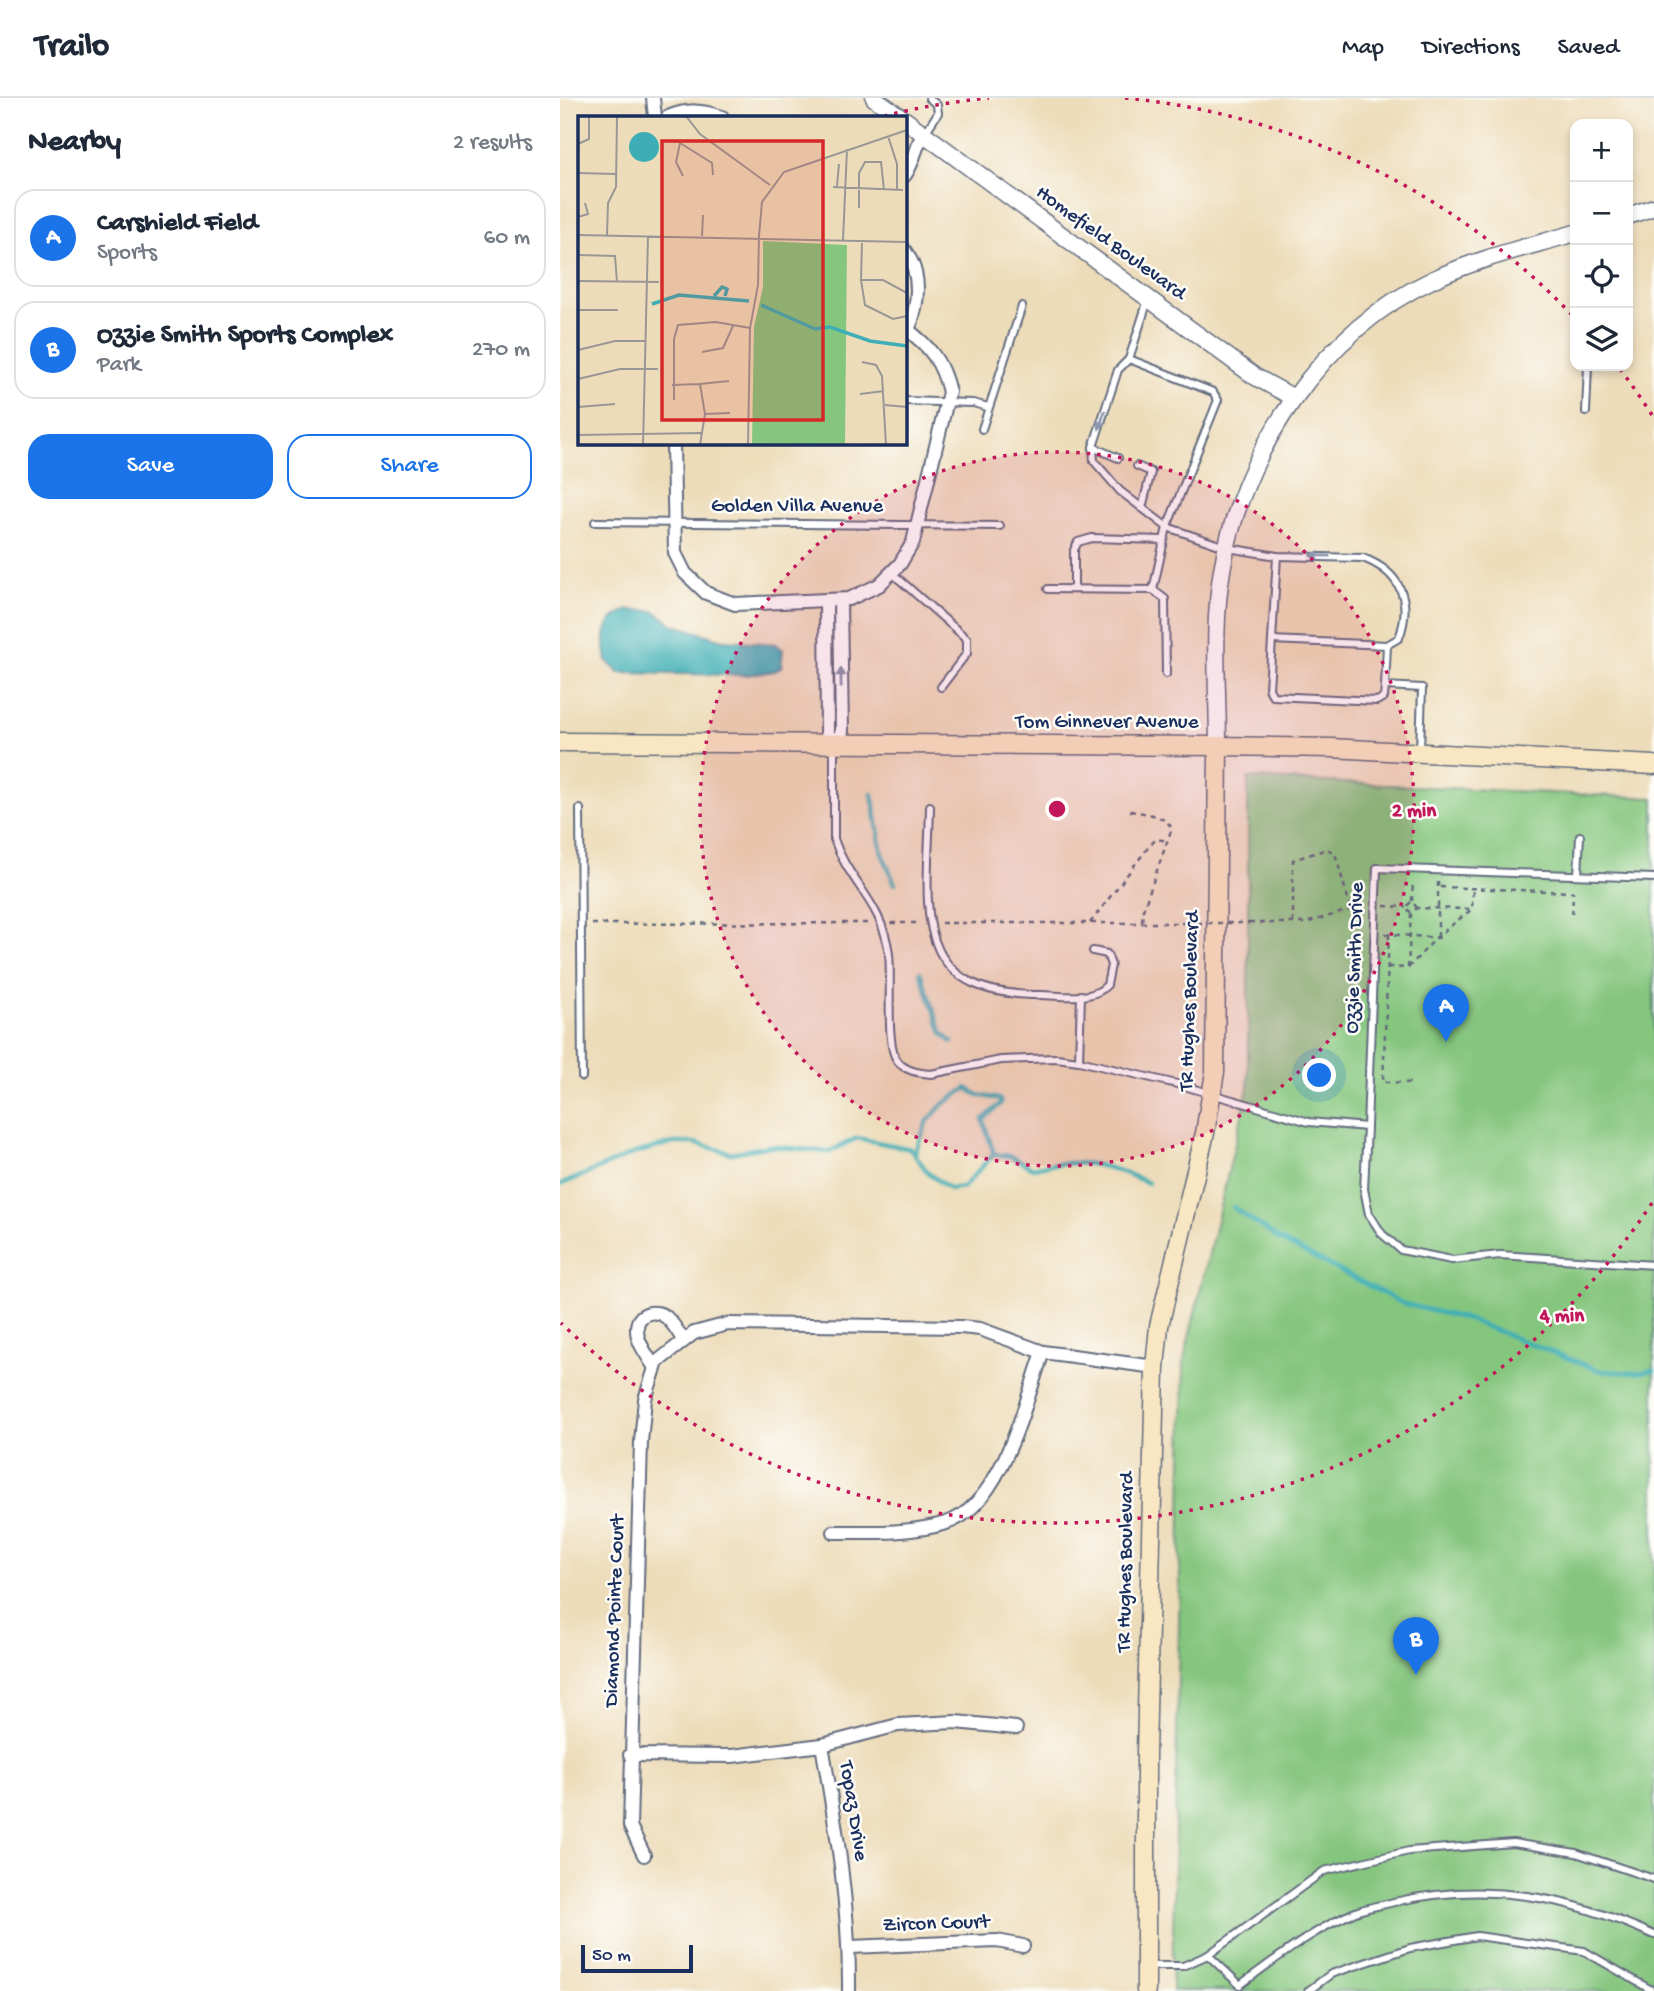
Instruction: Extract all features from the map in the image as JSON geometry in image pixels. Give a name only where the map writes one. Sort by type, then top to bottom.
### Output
[{"type":"main road","name":"Tom Ginnever Avenue","points":[[560,742],[1219,746],[1654,765]]},
{"type":"main road","name":"TR Hughes Boulevard","points":[[1146,1991],[1147,1729],[1155,1367],[1165,1299],[1212,1094],[1217,1018],[1219,746]]},
{"type":"street","points":[[653,98],[655,116]]},
{"type":"street","name":"Homefield Boulevard","points":[[874,98],[899,116]]},
{"type":"street","points":[[670,116],[700,104],[720,116]]},
{"type":"street","name":"Homefield Boulevard","points":[[906,125],[915,143],[1148,298],[1254,376],[1294,398]]},
{"type":"street","points":[[906,174],[914,163],[915,143]]},
{"type":"street","points":[[1633,214],[1654,207]]},
{"type":"street","name":"TR Hughes Boulevard","points":[[1219,746],[1222,571],[1236,512],[1255,468],[1294,398],[1354,334],[1388,307],[1432,280],[1477,262],[1570,234]]},
{"type":"street","points":[[673,444],[675,553],[685,573],[706,593],[735,604],[826,602],[840,600],[879,585],[892,573],[913,542],[949,393],[944,369],[928,344],[906,329],[915,314],[917,293],[911,259],[906,252]]},
{"type":"street","points":[[826,602],[827,732],[834,744],[842,732],[840,600]]},
{"type":"street","points":[[655,1368],[641,1346],[636,1329],[638,1320],[645,1314],[657,1312],[666,1317],[683,1340]]},
{"type":"street","name":"Diamond Pointe Court","points":[[644,1856],[630,1826],[641,1442],[645,1399],[655,1368],[665,1354],[694,1333],[728,1324],[929,1324],[980,1329],[1043,1352],[1155,1367]]},
{"type":"street","points":[[834,1532],[899,1532],[948,1523],[976,1505],[991,1486],[1002,1463],[1043,1352]]},
{"type":"street","points":[[822,1745],[898,1725],[956,1722],[1016,1728]]},
{"type":"street","name":"Topaz Drive","points":[[631,1755],[732,1756],[822,1745],[839,1841],[850,1947],[849,1991]]},
{"type":"street","name":"Zircon Court","points":[[850,1947],[997,1941],[1023,1946]]},
{"type":"lane","points":[[915,143],[938,113],[937,106],[929,98]]},
{"type":"lane","points":[[1148,298],[1129,359],[1118,370],[1093,447],[1094,461],[1102,474],[1167,527],[1228,548],[1277,556],[1363,558],[1392,573],[1401,587],[1401,631],[1399,638],[1387,645],[1272,640]]},
{"type":"lane","points":[[982,429],[1022,306]]},
{"type":"lane","points":[[1129,359],[1213,392],[1217,400],[1167,527],[1153,590]]},
{"type":"lane","points":[[1586,412],[1588,371]]},
{"type":"lane","points":[[906,401],[947,401],[988,407]]},
{"type":"lane","points":[[1093,447],[1118,458]]},
{"type":"lane","points":[[1137,466],[1151,471],[1142,508]]},
{"type":"lane","name":"Golden Villa Avenue","points":[[595,522],[1000,526]]},
{"type":"lane","points":[[1074,589],[1074,550],[1078,542],[1092,538],[1163,540]]},
{"type":"lane","points":[[1277,556],[1269,689],[1273,696],[1377,701],[1384,697],[1387,645]]},
{"type":"lane","points":[[892,573],[967,639],[967,653],[941,687]]},
{"type":"lane","points":[[1048,589],[1153,590],[1165,599],[1166,674]]},
{"type":"lane","points":[[1385,687],[1422,688],[1420,753]]},
{"type":"lane","points":[[834,744],[834,839],[839,852],[875,907],[884,930],[890,968],[892,1047],[897,1060],[917,1073],[931,1074],[1000,1060],[1079,1061],[1212,1094],[1309,1122],[1367,1127],[1364,1188],[1369,1214],[1382,1234],[1401,1250],[1452,1260],[1500,1255],[1654,1265]]},
{"type":"lane","points":[[930,806],[929,929],[943,957],[967,982],[982,989],[1018,995],[1094,995],[1102,991],[1111,976],[1111,960],[1107,954],[1093,951]]},
{"type":"lane","points":[[580,809],[582,1077]]},
{"type":"lane","points":[[1578,876],[1580,836]]},
{"type":"lane","name":"Ozzie Smith Drive","points":[[1367,1127],[1377,867],[1654,878]]},
{"type":"lane","points":[[1079,1061],[1081,995]]},
{"type":"lane","points":[[1146,1966],[1183,1966],[1208,1955],[1324,1871],[1409,1850],[1513,1843],[1576,1853],[1654,1879]]},
{"type":"lane","points":[[1240,1984],[1300,1941],[1359,1911],[1432,1893],[1511,1892],[1611,1915],[1654,1934]]},
{"type":"lane","points":[[1308,1991],[1331,1974],[1410,1948],[1477,1936],[1584,1951],[1653,1991]]},
{"type":"lane","points":[[1208,1955],[1247,1991]]},
{"type":"path","points":[[1130,811],[1146,813],[1171,824],[1169,841],[1143,910],[1142,923]]},
{"type":"path","points":[[1090,922],[1147,849],[1157,839],[1169,841]]},
{"type":"path","points":[[1293,923],[1293,860],[1327,849],[1335,853],[1351,910]]},
{"type":"path","points":[[1382,906],[1406,907],[1412,901],[1413,881]]},
{"type":"path","points":[[1427,881],[1440,882],[1439,937]]},
{"type":"path","points":[[1440,887],[1573,892],[1573,919]]},
{"type":"path","points":[[1388,967],[1408,968],[1472,909],[1473,888]]},
{"type":"path","points":[[1412,901],[1418,908]]},
{"type":"path","points":[[938,923],[1306,923],[1366,905]]},
{"type":"path","points":[[1406,907],[1411,913],[1408,968]]},
{"type":"path","points":[[1411,913],[1418,908],[1472,909]]},
{"type":"path","points":[[581,924],[872,923]]},
{"type":"path","points":[[891,923],[919,923]]},
{"type":"path","points":[[1414,1083],[1383,1082],[1387,934],[1439,937]]},
{"type":"green space","points":[[1248,778],[1654,798],[1654,1991],[1172,1991],[1184,1359],[1248,1089]]},
{"type":"water","points":[[629,610],[654,611],[674,625],[723,640],[776,644],[783,650],[781,667],[775,671],[746,675],[619,673],[607,661],[606,629],[620,613]]},
{"type":"waterway","points":[[872,794],[882,853],[895,884]]},
{"type":"waterway","points":[[920,972],[942,1033],[952,1042]]},
{"type":"waterway","points":[[915,1152],[927,1122],[942,1105],[967,1088],[978,1095],[999,1099],[1001,1103],[983,1120],[994,1154]]},
{"type":"waterway","points":[[560,1185],[635,1153],[673,1143],[694,1143],[731,1153],[770,1146],[829,1152],[857,1138],[911,1149],[928,1173],[950,1189],[963,1187],[994,1154],[1010,1156],[1033,1168],[1064,1163],[1092,1164],[1148,1183]]},
{"type":"waterway","points":[[1233,1207],[1280,1240],[1404,1304],[1466,1319],[1601,1371],[1635,1373],[1654,1370]]},
{"type":"place","name":"Carshield Field","points":[[1446,1042]]},
{"type":"place","name":"Ozzie Smith Sports Complex","points":[[1416,1675]]}]
